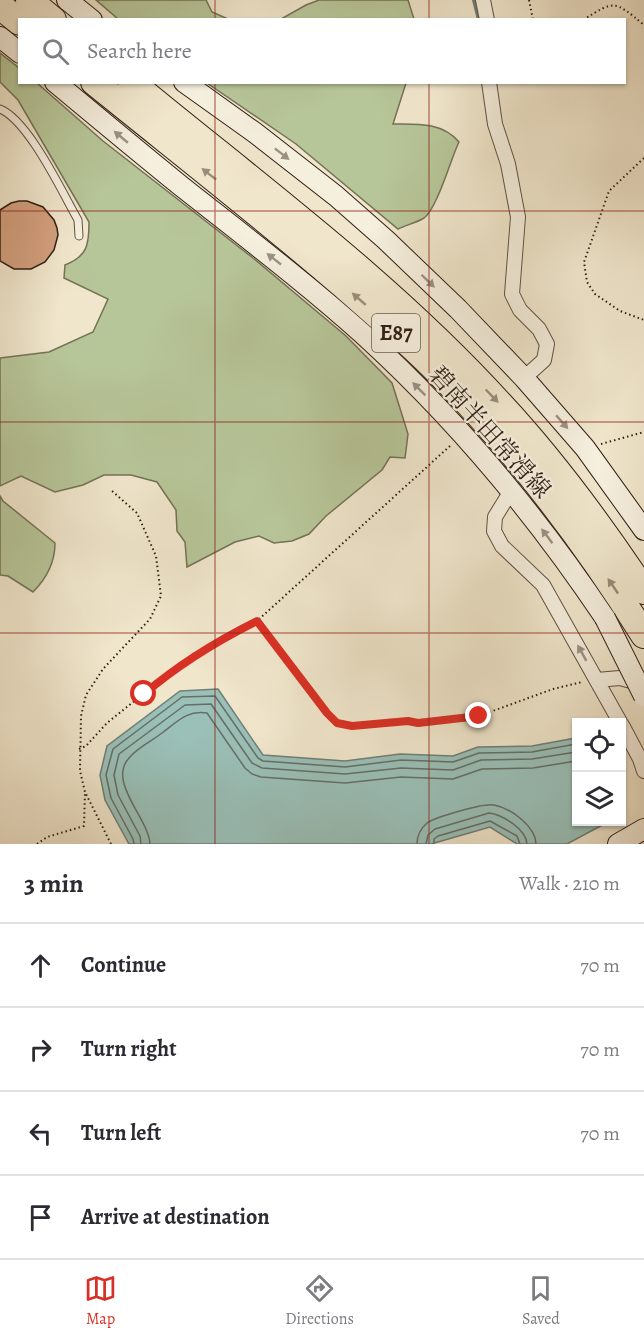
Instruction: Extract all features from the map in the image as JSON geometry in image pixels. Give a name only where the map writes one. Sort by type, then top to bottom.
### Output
[{"type":"highway","points":[[29,0],[51,18]]},
{"type":"highway","points":[[0,6],[18,20]]},
{"type":"highway","name":"E87","points":[[97,84],[296,244],[446,379],[520,461],[555,505],[601,568],[644,635]]},
{"type":"highway","name":"E87","points":[[133,84],[328,242],[422,325],[499,402],[538,446],[611,541],[644,591]]},
{"type":"main road","points":[[67,0],[90,18]]},
{"type":"main road","points":[[0,37],[18,51]]},
{"type":"main road","name":"碧南半田常滑線","points":[[57,84],[161,170],[318,294],[366,337],[436,406],[511,491],[575,574],[605,618],[644,696]]},
{"type":"main road","points":[[187,84],[254,132],[336,196],[458,309],[524,378],[585,448],[644,530]]},
{"type":"main road","points":[[618,844],[644,829]]},
{"type":"street","points":[[483,0],[487,18]]},
{"type":"street","points":[[489,84],[495,124],[508,164],[518,217],[512,294],[520,310],[539,329],[547,344],[544,360],[524,378]]},
{"type":"street","points":[[511,491],[495,517],[494,531],[502,546],[543,585],[618,718]]},
{"type":"street","points":[[597,680],[620,678],[644,684]]},
{"type":"street","points":[[626,733],[644,771]]},
{"type":"lane","points":[[0,109],[15,119],[27,133],[78,220],[79,236]]},
{"type":"path","points":[[529,0],[533,18]]},
{"type":"path","points":[[585,18],[601,4],[616,2],[644,25]]},
{"type":"path","points":[[644,158],[609,191],[584,262],[587,282],[595,294],[620,311],[644,320]]},
{"type":"path","points":[[585,448],[644,432]]},
{"type":"path","points":[[79,749],[86,746],[107,723],[173,670],[220,640],[257,621],[451,445]]},
{"type":"path","points":[[111,844],[85,792],[80,771],[81,716],[86,695],[103,669],[150,619],[160,596],[156,556],[136,513],[112,491]]},
{"type":"path","points":[[257,621],[327,713],[337,723],[352,726],[408,721],[418,723],[479,716],[572,683],[597,680]]},
{"type":"path","points":[[37,844],[47,837],[84,826],[85,792]]},
{"type":"green space","points":[[96,0],[206,0],[212,12],[226,18],[117,18]]},
{"type":"green space","points":[[319,0],[408,0],[414,18],[283,18]]},
{"type":"green space","points":[[0,53],[18,67],[18,84],[38,84],[103,141],[253,258],[346,336],[392,383],[408,434],[405,458],[390,457],[382,470],[326,516],[309,534],[292,541],[274,543],[259,536],[235,542],[187,567],[185,542],[177,531],[176,510],[157,482],[131,475],[104,475],[83,485],[55,492],[21,476],[0,486],[0,358],[49,352],[93,332],[108,299],[64,278],[65,265],[78,258],[86,248],[89,222],[18,100],[0,82]]},
{"type":"green space","points":[[208,84],[406,84],[393,124],[420,124],[437,128],[452,135],[459,142],[439,194],[429,213],[421,220],[398,229],[296,144]]},
{"type":"green space","points":[[0,496],[3,501],[55,543],[54,557],[49,570],[33,592],[8,576],[0,575]]},
{"type":"water","points":[[218,689],[263,755],[345,761],[400,754],[453,756],[478,747],[532,746],[572,739],[572,826],[601,826],[567,844],[517,844],[490,827],[431,844],[129,844],[105,800],[100,775],[107,746],[180,691]]},
{"type":"building","points":[[19,201],[27,201],[43,207],[54,220],[57,228],[58,235],[54,250],[45,262],[31,269],[14,269],[0,261],[0,210]]},
{"type":"waterway","points":[[474,0],[478,18]]},
{"type":"route","points":[[144,694],[173,670],[220,640],[257,621],[337,723],[352,726],[408,721],[418,723],[479,716]]}]
